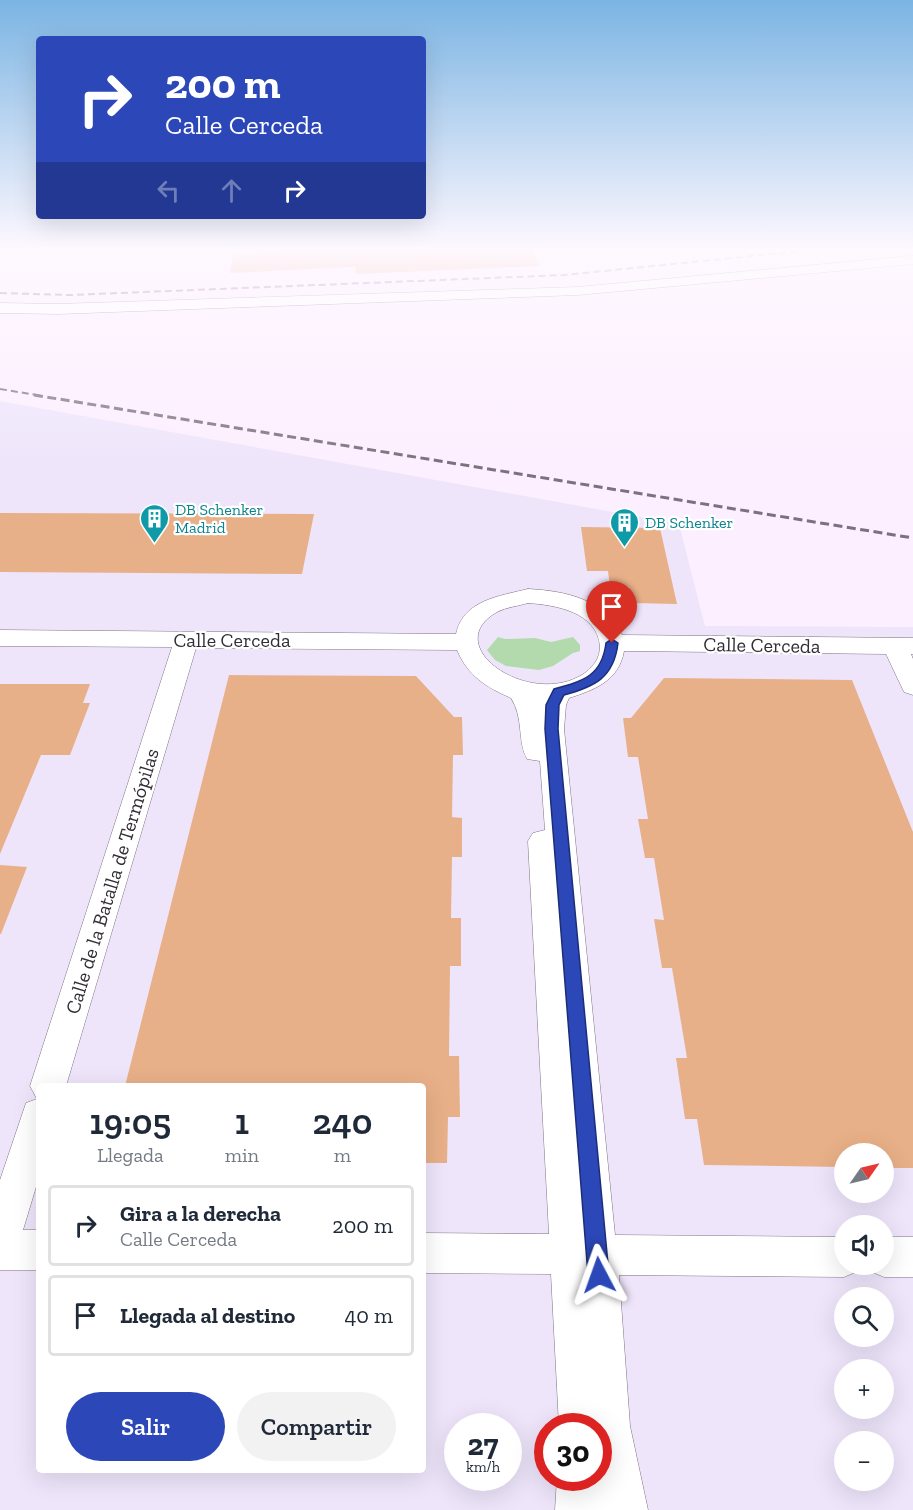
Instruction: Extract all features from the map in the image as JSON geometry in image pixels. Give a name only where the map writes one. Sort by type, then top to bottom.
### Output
[{"type":"street","points":[[542,596],[570,602],[594,615],[603,623],[612,643],[610,659],[600,674],[582,686],[559,692],[520,691],[504,687],[480,672],[472,662],[465,642],[471,622],[488,607],[513,598],[542,596]]},
{"type":"street","name":"Calle Cerceda","points":[[0,638],[465,642]]},
{"type":"street","name":"Calle de la Batalla de Termópilas","points":[[49,1083],[186,640]]},
{"type":"street","name":"Calle Cerceda","points":[[612,643],[904,646]]},
{"type":"street","points":[[904,646],[913,686]]},
{"type":"street","points":[[520,691],[531,706],[536,729],[583,1254],[608,1426],[625,1510]]},
{"type":"street","points":[[559,692],[553,705],[551,729],[583,1254],[581,1413]]},
{"type":"street","points":[[0,1242],[36,1126]]},
{"type":"street","points":[[0,1250],[36,1250]]},
{"type":"street","points":[[426,1253],[834,1257]]},
{"type":"street","points":[[894,1257],[913,1257]]},
{"type":"street","points":[[578,1510],[579,1491]]},
{"type":"shaded area","points":[[0,401],[679,524],[705,626],[913,627],[913,1510],[0,1510]]},
{"type":"green space","points":[[498,637],[505,639],[535,638],[551,642],[573,637],[580,645],[580,651],[553,666],[539,670],[506,666],[495,660],[487,650]]},
{"type":"building","name":"DB Schenker Madrid","points":[[0,513],[314,514],[302,574],[0,572]]},
{"type":"building","name":"DB Schenker","points":[[581,527],[660,528],[677,604],[632,603],[629,587],[610,587],[608,571],[587,571]]},
{"type":"building","points":[[229,675],[416,676],[454,717],[462,717],[463,755],[453,755],[452,817],[462,818],[462,857],[452,857],[451,918],[461,918],[461,966],[450,966],[449,1056],[459,1056],[460,1117],[448,1117],[447,1163],[426,1163],[426,1083],[126,1083]]},
{"type":"building","points":[[664,678],[852,680],[913,832],[913,1168],[894,1168],[894,1143],[834,1143],[834,1167],[704,1165],[697,1119],[685,1119],[676,1058],[687,1058],[672,968],[662,968],[654,919],[664,920],[654,858],[645,858],[638,819],[648,819],[638,757],[628,757],[623,718],[631,718]]},
{"type":"building","points":[[0,684],[90,684],[83,703],[90,703],[70,755],[41,755],[0,854]]},
{"type":"building","points":[[0,865],[27,867],[1,934],[0,934]]},
{"type":"railway","points":[[0,389],[43,396]]},
{"type":"railway","points":[[34,395],[913,538]]},
{"type":"place","name":"DB Schenker Madrid","points":[[154,544]]},
{"type":"place","name":"DB Schenker","points":[[624,548]]},
{"type":"route","points":[[599,1275],[551,729],[553,705],[559,692],[582,686],[600,674],[610,659],[612,643]]}]
